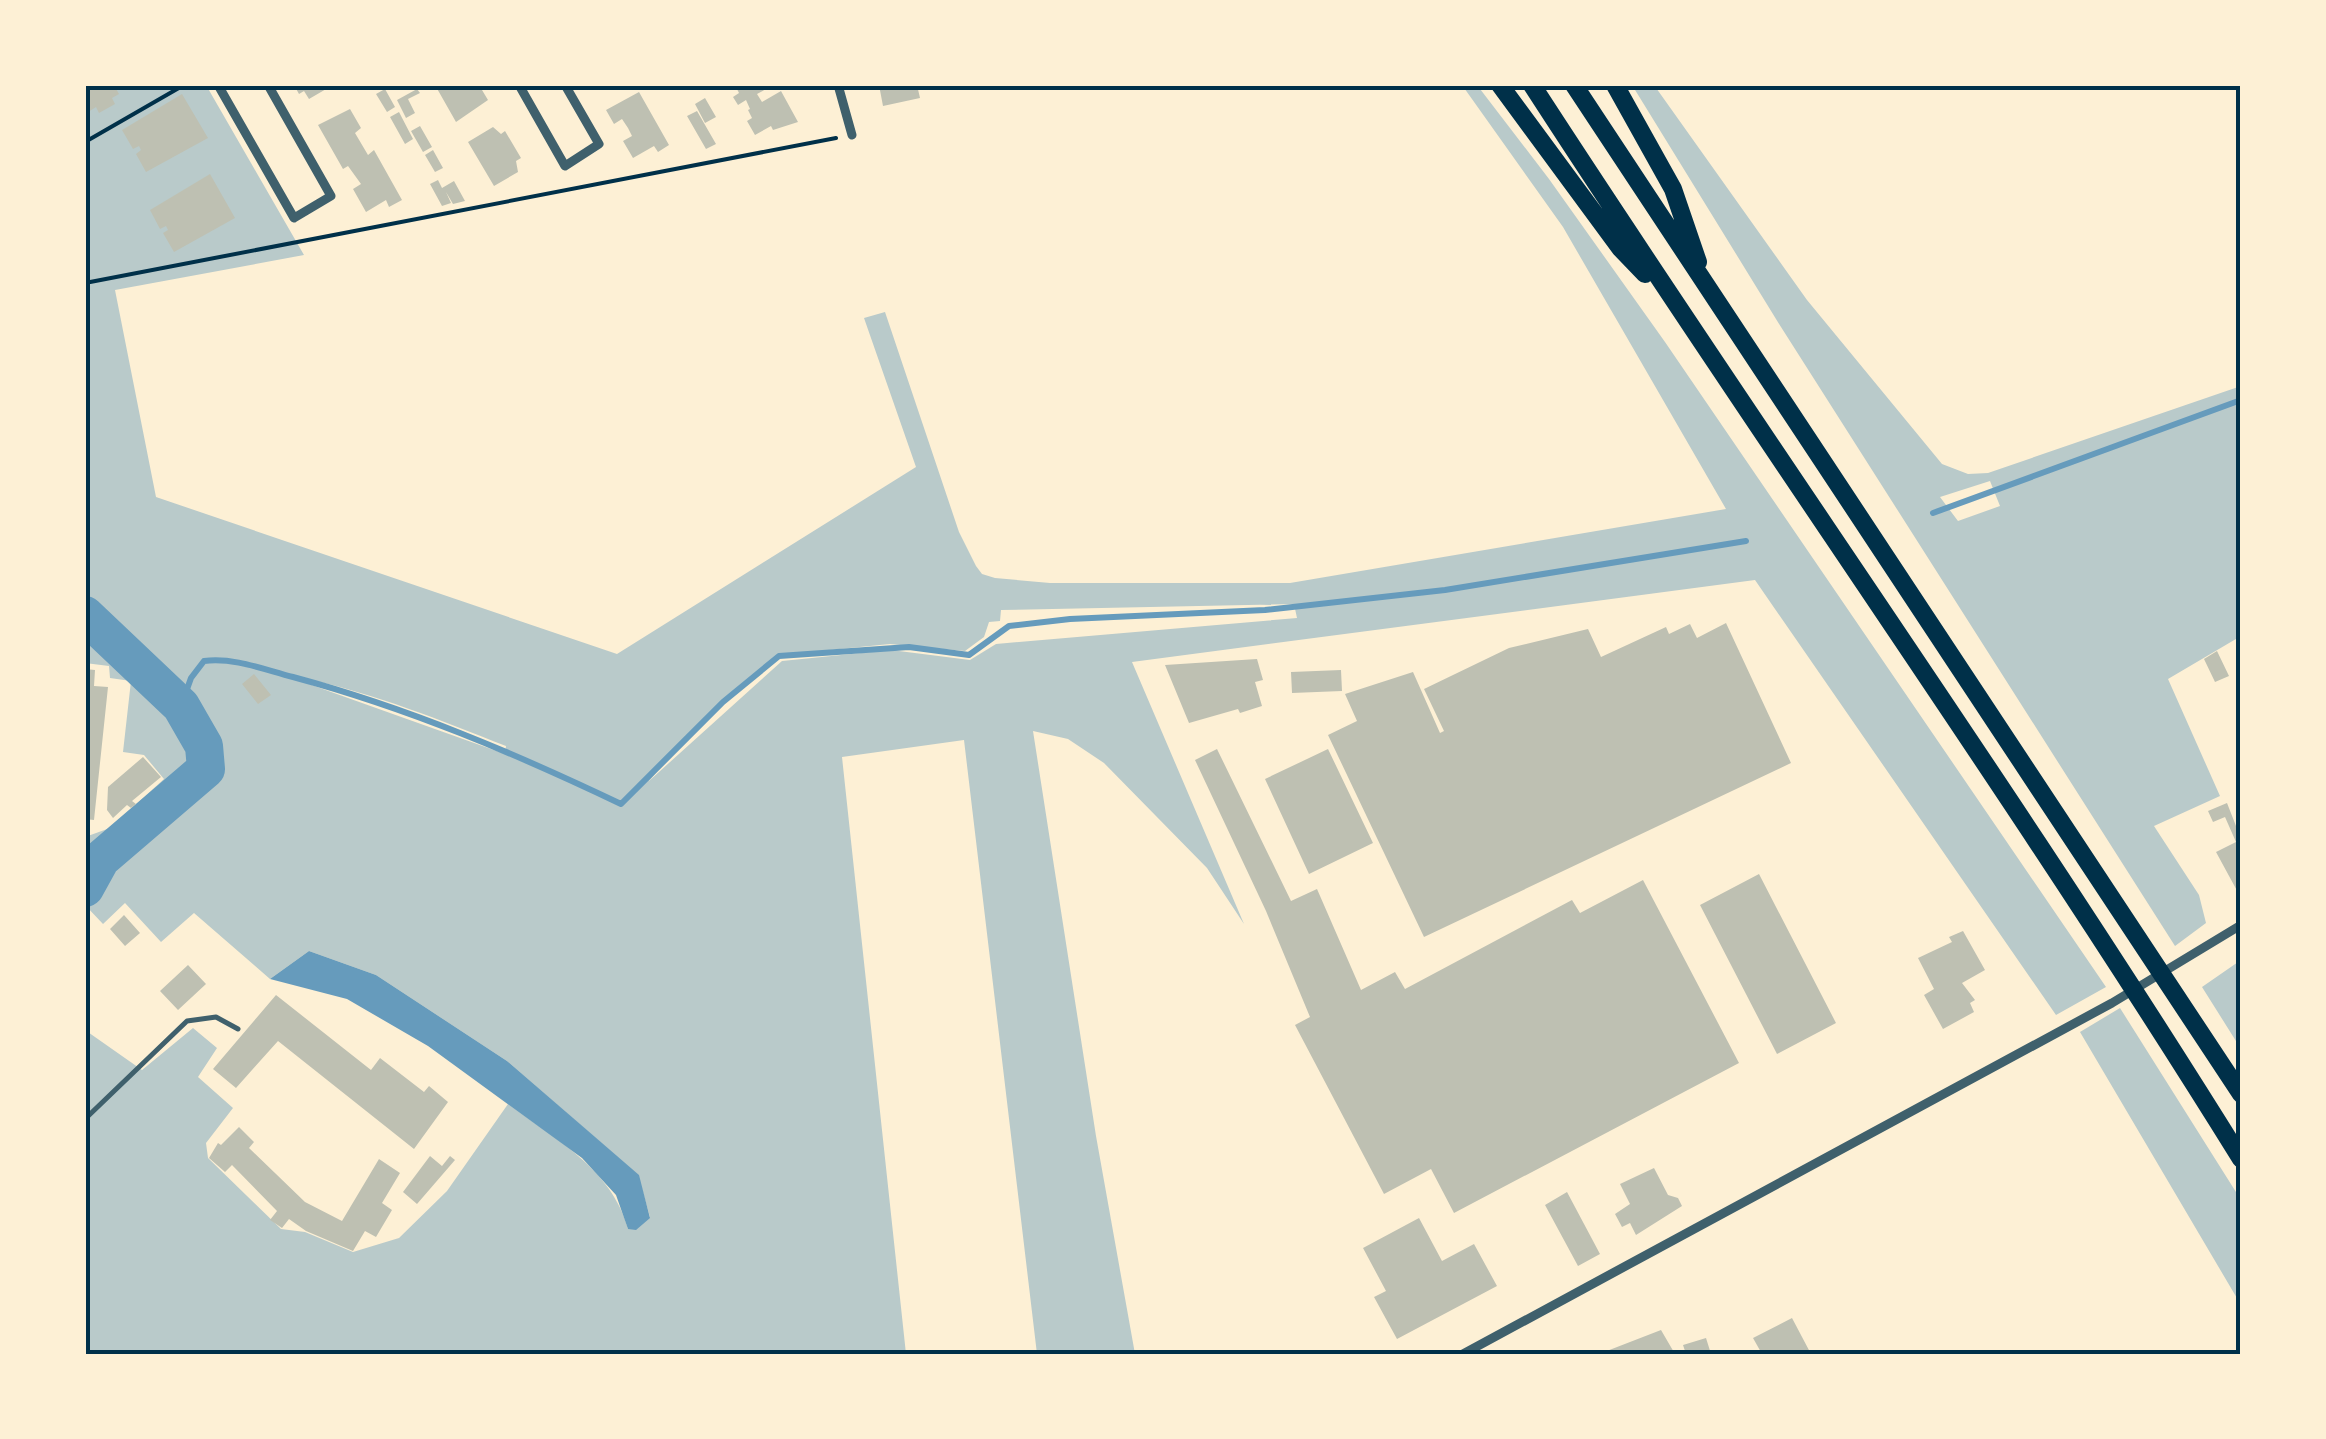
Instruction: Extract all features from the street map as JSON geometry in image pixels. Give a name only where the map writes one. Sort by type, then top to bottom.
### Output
[{"type":"highway","points":[[1500,85],[1620,248],[1673,303]]},
{"type":"highway","points":[[1532,85],[1673,303],[2153,1017],[2241,1160]]},
{"type":"highway","points":[[1574,85],[2241,1094]]},
{"type":"highway","points":[[1616,85],[1673,189],[1708,290]]},
{"type":"street","points":[[218,85],[294,218],[332,196],[268,85]]},
{"type":"street","points":[[519,85],[565,166],[599,144],[566,85]]},
{"type":"street","points":[[838,85],[852,135]]},
{"type":"street","points":[[1463,1354],[2112,1003],[2241,925]]},
{"type":"lane","points":[[85,1119],[187,1021],[216,1018],[238,1029]]},
{"type":"path","points":[[85,142],[184,85]]},
{"type":"path","points":[[85,283],[852,135]]},
{"type":"shaded area","points":[[85,85],[206,85],[304,255],[115,290],[156,497],[617,654],[916,467],[864,318],[885,312],[959,532],[982,574],[995,578],[1050,583],[1290,583],[1726,509],[1563,227],[1462,85],[1477,85],[1665,342],[2106,987],[2056,1015],[1755,580],[1132,662],[1244,924],[1207,868],[1104,763],[1068,739],[1033,731],[1096,1136],[1135,1354],[1037,1354],[964,740],[842,757],[906,1354],[85,1354],[85,1030],[142,1070],[193,1028],[217,1048],[198,1077],[233,1108],[206,1143],[208,1158],[281,1229],[305,1232],[353,1252],[399,1238],[447,1191],[508,1104],[595,1172],[620,1208],[628,1229],[650,1217],[638,1175],[507,1061],[376,975],[309,951],[270,979],[194,913],[161,942],[125,903],[103,924],[85,905],[96,875],[117,851],[109,843],[85,879],[85,837],[110,828],[164,779],[144,755],[123,752],[131,681],[110,678],[109,666],[85,663]],"holes":[[[1294,604],[1297,618],[996,644],[970,660],[891,650],[782,661],[649,781],[699,723],[779,655],[890,644],[965,651],[984,637],[989,622],[1000,621],[1001,610]],[[307,679],[333,685],[408,708],[506,746],[505,754],[306,683]],[[208,736],[213,758],[208,776],[199,757],[197,739]]]},
{"type":"shaded area","points":[[1632,85],[1654,85],[1807,300],[1942,464],[1968,474],[1988,473],[2241,386],[2241,636],[2168,679],[2220,796],[2154,826],[2199,895],[2206,923],[2175,946],[1781,327]],"holes":[[[1990,481],[2000,506],[1958,521],[1940,497]]]},
{"type":"shaded area","points":[[2241,960],[2241,1049],[2202,987]]},
{"type":"shaded area","points":[[2120,1008],[2241,1200],[2241,1305],[2080,1032]]},
{"type":"water","points":[[309,951],[376,975],[507,1061],[639,1175],[650,1218],[636,1230],[628,1229],[616,1195],[582,1158],[428,1046],[347,999],[270,979]]},
{"type":"building","points":[[85,85],[114,85],[119,94],[112,98],[115,104],[99,113],[96,107],[85,114]]},
{"type":"building","points":[[294,85],[333,85],[309,99],[304,91],[299,94]]},
{"type":"building","points":[[435,85],[479,85],[488,100],[456,122]]},
{"type":"building","points":[[735,85],[767,85],[757,94],[762,102],[781,91],[798,122],[773,130],[771,126],[755,135],[747,121],[752,118],[746,100],[738,105],[733,97],[739,93]]},
{"type":"building","points":[[879,85],[917,85],[920,98],[883,106]]},
{"type":"building","points":[[385,89],[395,107],[387,112],[376,94]]},
{"type":"building","points":[[417,89],[420,93],[408,99],[415,113],[406,118],[397,100]]},
{"type":"building","points":[[639,92],[669,145],[658,152],[654,146],[633,158],[623,141],[632,136],[628,128],[622,119],[614,124],[606,110]]},
{"type":"building","points":[[182,94],[208,138],[146,172],[136,154],[141,150],[139,146],[133,149],[122,130]]},
{"type":"building","points":[[705,98],[716,117],[705,123],[695,104]]},
{"type":"building","points":[[350,109],[361,128],[355,133],[368,155],[374,150],[402,200],[389,207],[386,200],[366,212],[353,189],[361,184],[348,166],[343,169],[318,125]]},
{"type":"building","points":[[697,111],[716,144],[706,149],[687,116]]},
{"type":"building","points":[[399,112],[413,139],[405,144],[390,117]]},
{"type":"building","points":[[420,126],[432,147],[423,152],[411,131]]},
{"type":"building","points":[[493,127],[501,134],[505,131],[521,158],[516,161],[518,172],[494,186],[468,142]]},
{"type":"building","points":[[433,150],[443,168],[435,172],[425,155]]},
{"type":"building","points":[[210,174],[235,218],[174,252],[163,233],[168,230],[166,226],[160,229],[150,210]]},
{"type":"building","points":[[438,180],[442,188],[454,181],[465,201],[453,204],[446,192],[451,203],[442,206],[430,184]]},
{"type":"building","points":[[1726,623],[1791,763],[1424,937],[1328,735],[1357,721],[1345,694],[1413,672],[1440,733],[1444,731],[1424,689],[1509,648],[1588,629],[1601,657],[1666,627],[1669,634],[1690,624],[1697,638]]},
{"type":"building","points":[[2217,651],[2229,676],[2215,682],[2204,659]]},
{"type":"building","points":[[1257,659],[1263,680],[1255,682],[1262,706],[1189,723],[1165,665]]},
{"type":"building","points":[[85,669],[95,670],[94,686],[108,687],[94,820],[85,819]]},
{"type":"building","points":[[1341,670],[1342,691],[1292,693],[1291,672]]},
{"type":"building","points":[[254,674],[271,695],[258,704],[242,684]]},
{"type":"building","points":[[1217,749],[1291,901],[1317,889],[1361,990],[1395,972],[1405,989],[1572,900],[1580,913],[1643,880],[1739,1063],[1454,1213],[1431,1169],[1384,1194],[1295,1025],[1310,1017],[1266,911],[1195,760]]},
{"type":"building","points":[[1328,749],[1373,843],[1309,874],[1265,779]]},
{"type":"building","points":[[143,757],[161,777],[132,801],[136,804],[131,808],[127,805],[113,818],[107,810],[108,787]]},
{"type":"building","points":[[2227,803],[2236,826],[2241,823],[2241,898],[2216,852],[2236,842],[2225,817],[2213,822],[2208,811]]},
{"type":"building","points":[[1759,874],[1836,1023],[1777,1054],[1700,905]]},
{"type":"building","points":[[124,915],[140,933],[125,946],[110,929]]},
{"type":"building","points":[[1963,931],[1985,970],[1962,983],[1975,1000],[1970,1003],[1974,1012],[1943,1029],[1924,995],[1934,989],[1918,958],[1952,942],[1949,937]]},
{"type":"building","points":[[188,965],[206,984],[178,1010],[160,991]]},
{"type":"building","points":[[276,995],[371,1070],[380,1058],[424,1092],[429,1086],[448,1102],[414,1149],[278,1041],[236,1088],[213,1069]]},
{"type":"building","points":[[239,1127],[254,1142],[249,1148],[305,1202],[342,1221],[379,1159],[400,1173],[382,1203],[392,1210],[376,1237],[365,1231],[353,1251],[306,1231],[289,1219],[282,1228],[270,1220],[277,1211],[232,1165],[225,1172],[209,1158],[218,1143],[221,1145]]},
{"type":"building","points":[[430,1156],[442,1166],[450,1156],[455,1160],[417,1204],[403,1192]]},
{"type":"building","points":[[1654,1168],[1668,1195],[1678,1198],[1682,1206],[1636,1235],[1630,1223],[1622,1227],[1615,1214],[1630,1204],[1620,1184]]},
{"type":"building","points":[[1567,1192],[1600,1254],[1578,1266],[1545,1205]]},
{"type":"building","points":[[1419,1218],[1442,1261],[1474,1244],[1497,1286],[1397,1339],[1374,1297],[1386,1291],[1363,1248]]},
{"type":"building","points":[[1792,1318],[1811,1354],[1762,1354],[1753,1338]]},
{"type":"building","points":[[1661,1330],[1675,1354],[1599,1354]]},
{"type":"building","points":[[1706,1338],[1711,1354],[1686,1354],[1683,1345]]},
{"type":"waterway","points":[[1933,513],[2241,400]]},
{"type":"waterway","points":[[181,706],[191,678],[204,661],[249,665],[419,717],[621,804],[723,702],[779,656],[909,647],[969,655],[1009,626],[1070,619],[1265,610],[1445,590],[1746,541]]},
{"type":"waterway","points":[[85,615],[181,706],[204,746],[206,769],[101,859],[85,888]]}]
